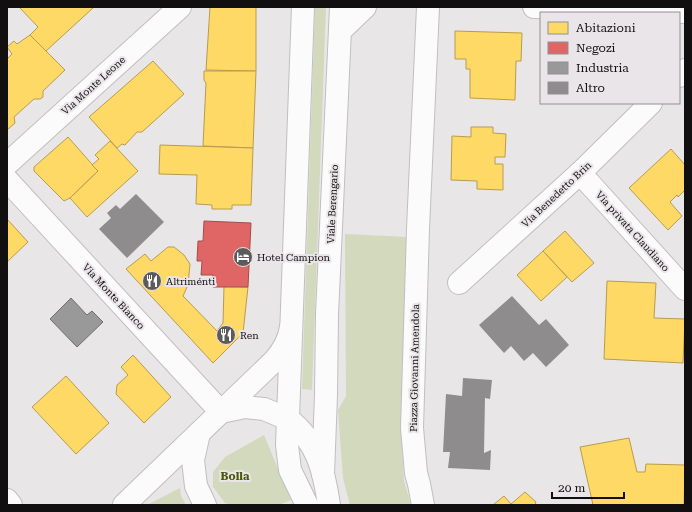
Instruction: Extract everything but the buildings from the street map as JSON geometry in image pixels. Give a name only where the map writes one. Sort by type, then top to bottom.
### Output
[{"type":"street","name":"Via Monte Leone","points":[[7,164],[180,7]]},
{"type":"street","points":[[303,7],[287,445],[290,470],[307,505]]},
{"type":"street","name":"Viale Berengario","points":[[324,494],[327,315],[341,7]]},
{"type":"street","points":[[340,31],[365,7]]},
{"type":"street","name":"Piazza Giovanni Amendola","points":[[423,505],[420,484],[416,473],[412,428],[418,229],[428,7]]},
{"type":"street","points":[[548,7],[685,12]]},
{"type":"street","name":"Via Benedetto Brin","points":[[459,284],[580,173],[650,104]]},
{"type":"street","name":"Via privata Claudiano","points":[[580,173],[685,289]]},
{"type":"street","name":"Via Monte Bianco","points":[[7,180],[221,412]]},
{"type":"street","points":[[124,505],[255,380],[281,353],[289,338],[291,322]]},
{"type":"street","points":[[221,412],[246,408],[264,409],[288,419],[299,427],[309,439],[318,456],[324,494]]},
{"type":"street","points":[[199,434],[193,460],[196,486],[205,505]]},
{"type":"street","points":[[7,500],[11,505]]},
{"type":"green space","points":[[315,7],[326,7],[312,390],[302,389]]},
{"type":"green space","points":[[345,234],[407,237],[401,427],[404,481],[411,505],[350,505],[343,478],[338,410],[346,396]]},
{"type":"green space","points":[[264,435],[291,500],[279,505],[232,505],[225,503],[213,487],[213,472],[225,457]]},
{"type":"green space","points":[[180,488],[181,496],[186,505],[147,505]]},
{"type":"place","name":"Hotel Campion","points":[[243,257]]},
{"type":"place","name":"Altriménti","points":[[152,281]]},
{"type":"place","name":"Ren","points":[[226,335]]},
{"type":"district","name":"Bolla","points":[[235,476]]}]
